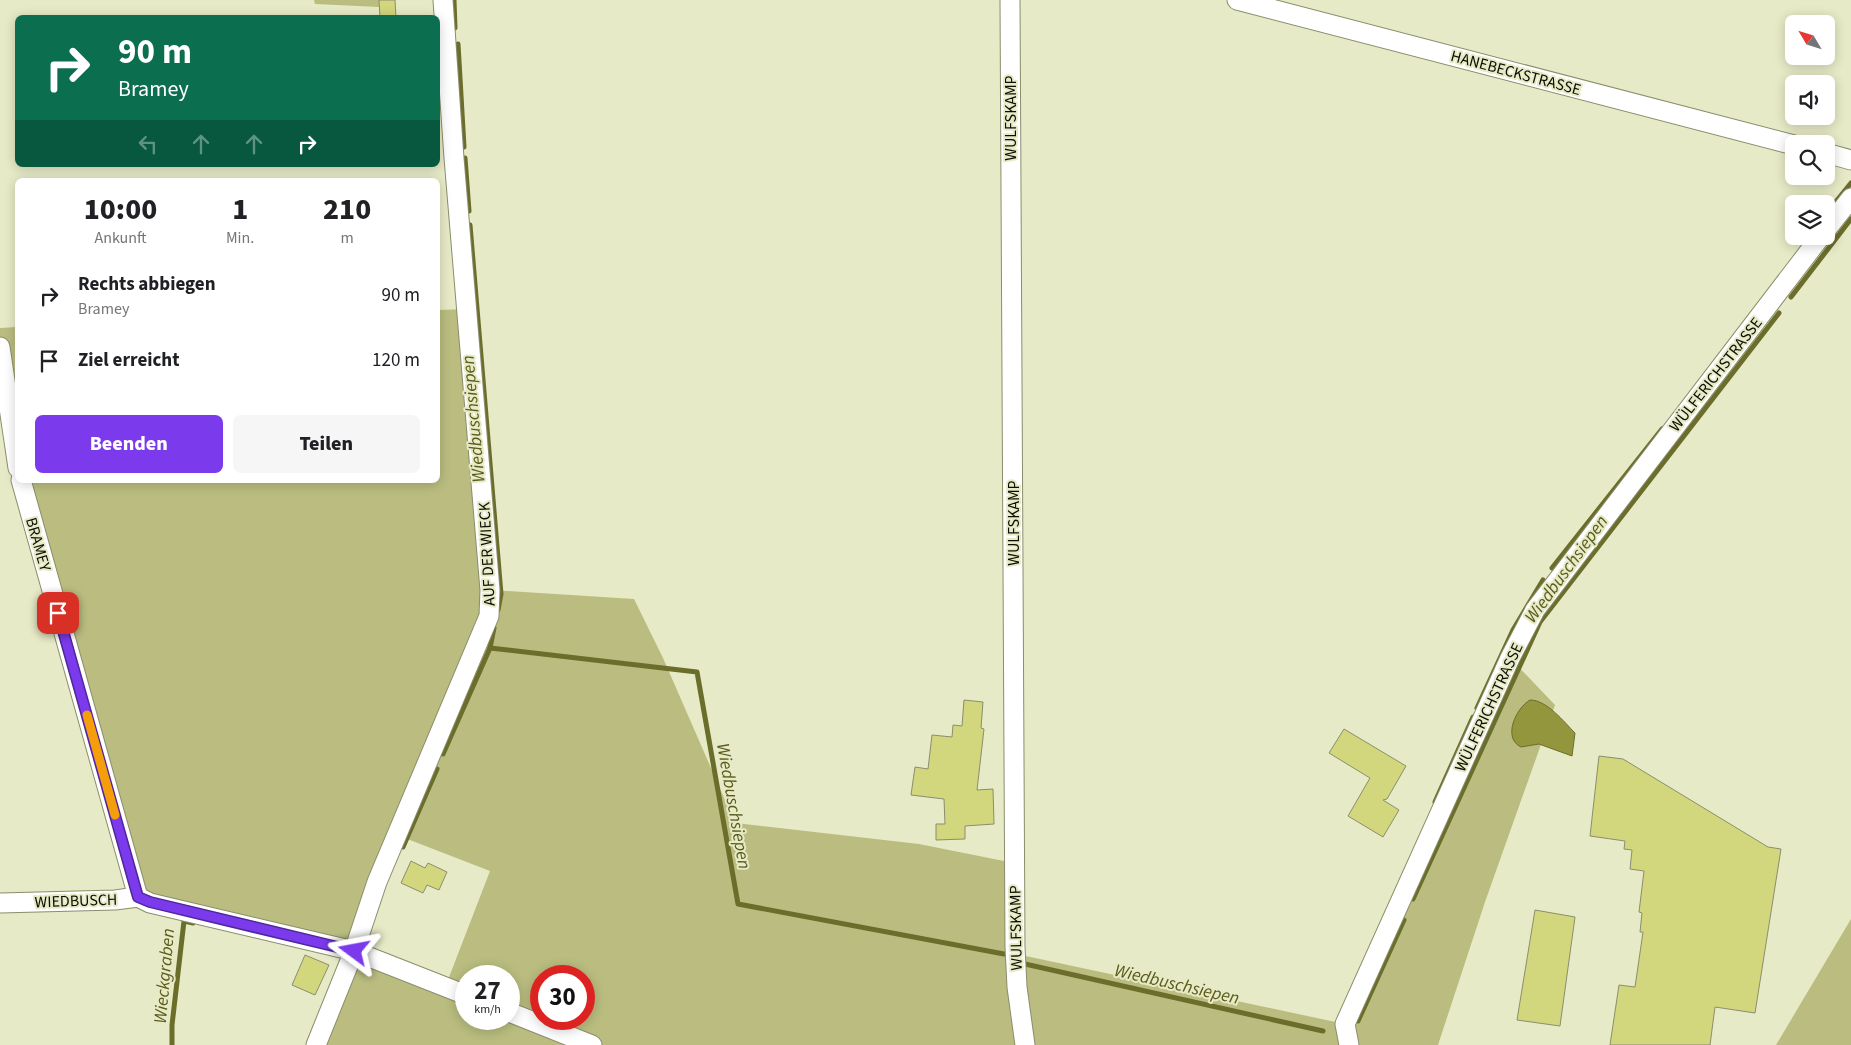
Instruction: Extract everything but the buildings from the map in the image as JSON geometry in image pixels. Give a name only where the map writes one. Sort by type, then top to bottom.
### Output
[{"type":"street","name":"AUF DER WIECK","points":[[316,1045],[354,951],[377,882],[489,616],[490,590],[454,158],[443,0]]},
{"type":"street","name":"WULFSKAMP","points":[[1010,0],[1014,947],[1025,1045]]},
{"type":"street","name":"HANEBECKSTRASSE","points":[[1237,0],[1785,143]]},
{"type":"street","points":[[1835,156],[1851,160]]},
{"type":"street","points":[[1835,218],[1851,198]]},
{"type":"street","name":"WÜLFERICHSTRASSE","points":[[1349,1045],[1345,1024],[1510,658],[1535,610],[1814,245]]},
{"type":"street","points":[[0,347],[15,448]]},
{"type":"street","name":"BRAMEY","points":[[22,483],[138,897]]},
{"type":"street","name":"WIEDBUSCH","points":[[0,903],[115,900],[138,897],[150,902],[354,951],[455,991]]},
{"type":"street","points":[[520,1016],[592,1045]]},
{"type":"green space","points":[[314,0],[379,0],[379,7],[315,4]]},
{"type":"green space","points":[[467,309],[491,590],[634,599],[663,658],[735,823],[919,844],[1009,862],[1021,955],[1345,1024],[1510,658],[1555,705],[1485,902],[1438,1045],[596,1045],[559,1030],[595,1030],[595,965],[530,965],[530,1018],[520,1014],[520,965],[455,965],[455,989],[446,985],[490,871],[397,835],[354,951],[138,897],[22,483],[440,483],[440,310]]},
{"type":"green space","points":[[15,327],[15,454],[0,347],[0,328]]},
{"type":"green space","points":[[1851,919],[1851,1045],[1776,1045]]},
{"type":"green space","points":[[354,951],[455,991],[455,1030],[520,1030],[520,1022],[530,1026],[530,1030],[544,1030],[592,1045],[316,1045]]},
{"type":"shaded area","points":[[1530,700],[1549,708],[1575,733],[1572,756],[1539,744],[1521,747],[1515,743],[1512,737],[1513,723],[1520,709]]},
{"type":"waterway","name":"Wiedbuschsiepen","points":[[454,0],[455,28]]},
{"type":"waterway","name":"Wiedbuschsiepen","points":[[458,44],[464,147]]},
{"type":"waterway","name":"Wiedbuschsiepen","points":[[465,158],[469,211]]},
{"type":"waterway","points":[[1835,203],[1851,183]]},
{"type":"waterway","name":"Wiedbuschsiepen","points":[[1791,297],[1851,219]]},
{"type":"waterway","name":"Wiedbuschsiepen","points":[[470,225],[501,594],[498,610]]},
{"type":"waterway","name":"Wiedbuschsiepen","points":[[1413,899],[1540,622],[1779,313]]},
{"type":"waterway","points":[[1552,568],[1662,429]]},
{"type":"waterway","points":[[1477,708],[1513,630],[1543,580]]},
{"type":"waterway","name":"Wieckgraben","points":[[443,754],[490,648],[494,628]]},
{"type":"waterway","name":"Wiedbuschsiepen","points":[[490,648],[697,672],[738,904],[1004,954]]},
{"type":"waterway","points":[[1435,802],[1473,717]]},
{"type":"waterway","name":"Wieckgraben","points":[[403,847],[437,769]]},
{"type":"waterway","name":"Wiedbuschsiepen","points":[[1358,1021],[1404,920]]},
{"type":"waterway","name":"Wieckgraben","points":[[172,1045],[172,1025],[184,921],[193,923]]},
{"type":"waterway","name":"Wiedbuschsiepen","points":[[1025,964],[1323,1031]]},
{"type":"slow traffic","points":[[87,715],[115,815]]},
{"type":"route","points":[[58,613],[138,897],[150,902],[354,951]]}]
